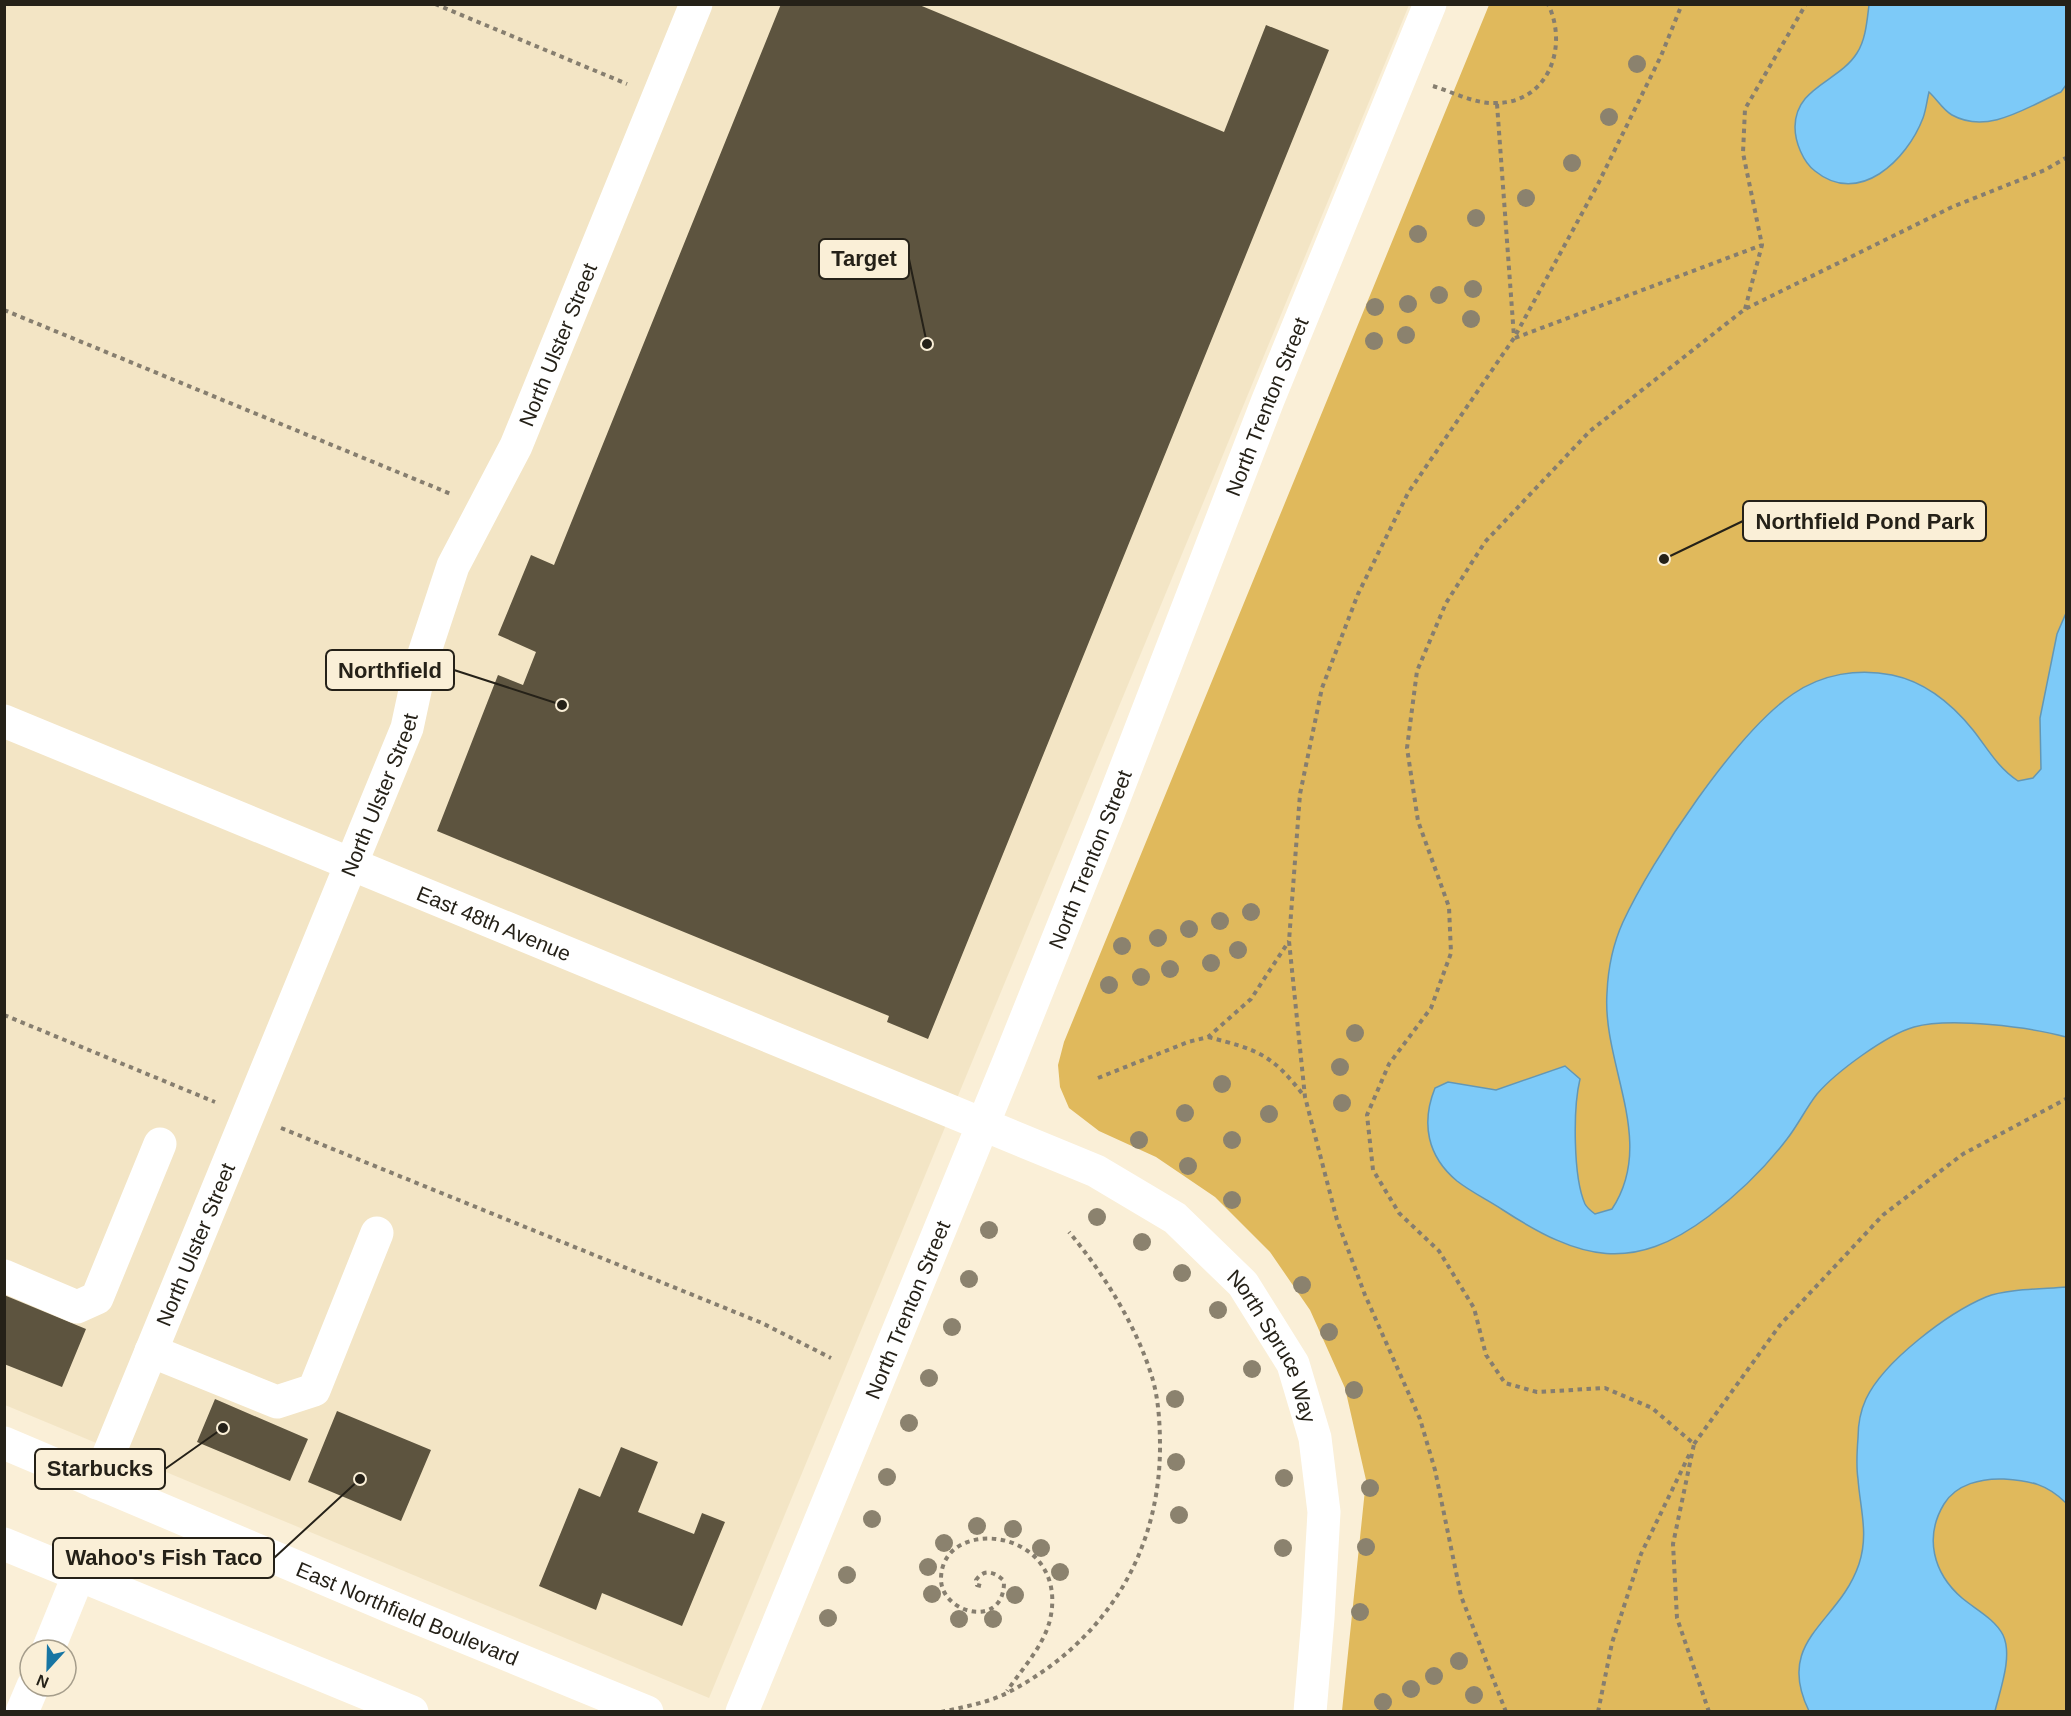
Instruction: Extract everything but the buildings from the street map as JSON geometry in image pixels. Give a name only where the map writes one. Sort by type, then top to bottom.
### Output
[{"type":"street","name":"North Ulster Street","points":[[97,1483],[407,728],[421,663],[453,566],[516,446],[696,4]]},
{"type":"street","name":"North Trenton Street","points":[[742,1712],[983,1125],[1108,814],[1268,400],[1430,4]]},
{"type":"street","name":"East 48th Avenue","points":[[4,721],[983,1125]]},
{"type":"street","name":"North Spruce Way","points":[[983,1125],[1096,1171],[1175,1218],[1243,1284],[1293,1364],[1315,1438],[1324,1512],[1310,1712]]},
{"type":"street","points":[[4,1276],[77,1307],[97,1298],[160,1144]]},
{"type":"street","points":[[151,1351],[277,1402],[314,1390],[377,1233]]},
{"type":"street","name":"East Northfield Boulevard","points":[[4,1443],[647,1712]]},
{"type":"street","points":[[4,1544],[412,1712]]},
{"type":"street","points":[[53,1638],[79,1575]]},
{"type":"street","points":[[22,1712],[28,1698]]},
{"type":"path","points":[[435,4],[658,97]]},
{"type":"path","points":[[1400,78],[1481,102],[1497,104],[1515,100],[1534,90],[1546,79],[1558,45],[1556,27],[1548,4]]},
{"type":"path","points":[[1506,1712],[1461,1596],[1435,1470],[1420,1419],[1365,1295],[1337,1220],[1305,1097],[1289,941],[1300,794],[1326,677],[1358,594],[1408,493],[1514,338],[1598,184],[1661,56],[1682,4]]},
{"type":"path","points":[[1745,309],[1762,245],[1743,153],[1745,109],[1806,4]]},
{"type":"path","points":[[1497,104],[1514,338]]},
{"type":"path","points":[[1694,1444],[1652,1407],[1605,1389],[1537,1392],[1505,1383],[1486,1355],[1474,1308],[1445,1260],[1439,1251],[1400,1213],[1373,1170],[1366,1114],[1389,1064],[1431,1008],[1451,953],[1449,907],[1418,821],[1407,748],[1417,671],[1446,603],[1485,542],[1590,431],[1745,309],[1952,207],[2045,170],[2067,158]]},
{"type":"path","points":[[1514,338],[1762,245]]},
{"type":"path","points":[[4,310],[482,507]]},
{"type":"path","points":[[1098,1078],[1188,1042],[1208,1037],[1251,999],[1289,941]]},
{"type":"path","points":[[4,1015],[762,1323],[831,1358]]},
{"type":"path","points":[[1208,1037],[1257,1051],[1284,1069],[1305,1097]]},
{"type":"path","points":[[1598,1712],[1612,1643],[1641,1554],[1694,1444],[1780,1325],[1883,1215],[1963,1154],[2067,1099]]},
{"type":"path","points":[[941,1712],[1005,1694],[1043,1671],[1080,1643],[1111,1606],[1133,1570],[1150,1525],[1160,1479],[1160,1430],[1152,1378],[1133,1330],[1093,1261],[1070,1232]]},
{"type":"path","points":[[1694,1444],[1673,1544],[1677,1618],[1710,1712]]},
{"type":"path","points":[[981,1586],[977,1585],[976,1580],[980,1574],[987,1572],[997,1574],[1004,1581],[1004,1592],[1000,1603],[988,1611],[972,1612],[958,1607],[947,1596],[941,1581],[943,1568],[952,1554],[967,1543],[984,1538],[1003,1539],[1024,1548],[1041,1563],[1050,1582],[1052,1600],[1049,1621],[1041,1642],[1005,1694]]},
{"type":"shaded area","points":[[4,5],[1409,5],[709,1698],[5,1405]]},
{"type":"shaded area","points":[[1489,5],[2066,5],[2066,1711],[1342,1711],[1366,1480],[1345,1388],[1310,1310],[1270,1252],[1215,1197],[1156,1157],[1099,1131],[1069,1108],[1060,1087],[1058,1065],[1064,1042]]},
{"type":"water","points":[[1869,5],[2066,5],[2066,85],[2061,92],[2007,117],[1979,122],[1952,115],[1929,92],[1924,115],[1916,134],[1893,163],[1880,174],[1864,181],[1848,184],[1832,181],[1815,171],[1803,157],[1795,133],[1797,114],[1802,103],[1810,94],[1840,71],[1857,53],[1864,36]]},
{"type":"water","points":[[2066,613],[2066,1037],[2012,1027],[1968,1023],[1929,1024],[1903,1031],[1862,1055],[1825,1085],[1770,1160],[1720,1208],[1681,1234],[1655,1247],[1630,1253],[1606,1254],[1557,1240],[1468,1189],[1447,1171],[1433,1150],[1428,1126],[1428,1114],[1435,1088],[1448,1082],[1496,1090],[1565,1066],[1580,1079],[1575,1142],[1581,1192],[1586,1205],[1595,1214],[1612,1209],[1625,1183],[1630,1157],[1629,1130],[1608,1020],[1607,993],[1614,948],[1619,930],[1654,865],[1722,767],[1746,737],[1793,694],[1828,677],[1866,672],[1904,678],[1937,695],[1956,711],[1998,764],[2011,776],[2018,781],[2033,778],[2041,769],[2040,718],[2057,634]]},
{"type":"water","points":[[2066,1287],[2066,1503],[2052,1492],[2030,1482],[2004,1479],[1979,1481],[1962,1487],[1949,1497],[1938,1516],[1934,1529],[1935,1554],[1944,1577],[1962,1598],[1995,1624],[2006,1643],[2006,1663],[1995,1711],[1809,1711],[1800,1686],[1799,1666],[1804,1649],[1813,1633],[1850,1585],[1862,1553],[1864,1532],[1857,1474],[1858,1428],[1864,1404],[1875,1384],[1887,1369],[1918,1340],[1971,1304],[2004,1292]]},
{"type":"place","name":"Target","points":[[927,344]]},
{"type":"place","name":"Northfield Pond Park","points":[[1664,559]]},
{"type":"place","name":"Northfield","points":[[562,705]]},
{"type":"place","name":"Starbucks","points":[[223,1428]]},
{"type":"place","name":"Wahoo's Fish Taco","points":[[360,1479]]}]
